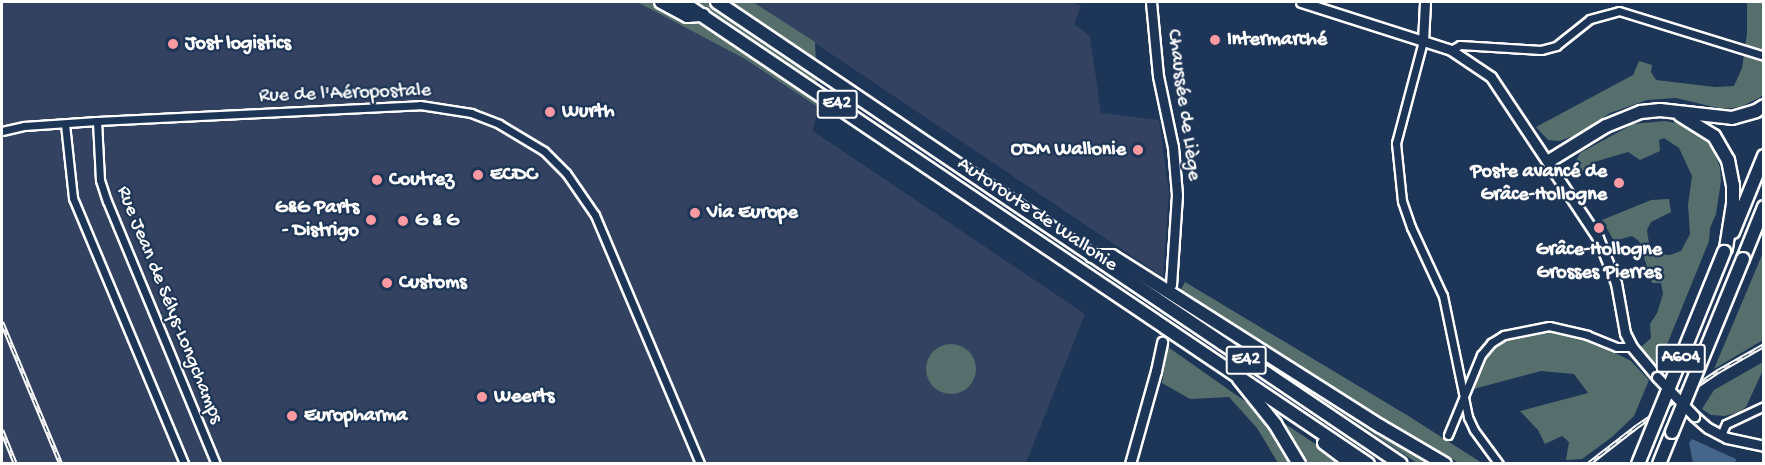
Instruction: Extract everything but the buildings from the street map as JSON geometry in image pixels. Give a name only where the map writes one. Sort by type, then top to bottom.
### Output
[{"type":"highway","points":[[661,2],[687,16],[703,15]]},
{"type":"highway","name":"Autoroute de Wallonie","points":[[682,2],[1368,464]]},
{"type":"highway","name":"Autoroute de Wallonie","points":[[717,2],[1401,464]]},
{"type":"highway","points":[[1549,161],[1606,126],[1630,116],[1650,111],[1738,117],[1764,106]]},
{"type":"highway","points":[[1676,113],[1698,124],[1714,136],[1728,159],[1733,185],[1733,204],[1725,250]]},
{"type":"highway","name":"A604","points":[[1638,464],[1764,156]]},
{"type":"highway","name":"A604","points":[[1659,464],[1764,207]]},
{"type":"highway","points":[[1752,235],[1764,228]]},
{"type":"highway","points":[[1091,256],[1112,256],[1380,426],[1445,464]]},
{"type":"highway","points":[[1235,374],[1275,424],[1299,464]]},
{"type":"highway","points":[[1276,402],[1284,415],[1352,464]]},
{"type":"highway","points":[[1668,464],[1673,448],[1672,432]]},
{"type":"main road","name":"Chaussée de Liège","points":[[1151,2],[1158,76],[1173,147],[1177,186],[1177,222],[1171,285]]},
{"type":"main road","points":[[1301,2],[1451,50],[1475,64],[1496,82],[1599,238],[1609,259],[1616,283],[1621,318],[1632,347],[1694,416],[1721,435],[1745,444],[1764,446]]},
{"type":"main road","points":[[1423,41],[1425,2]]},
{"type":"main road","points":[[1130,464],[1162,342]]},
{"type":"street","points":[[1451,50],[1460,45],[1541,50],[1556,46],[1590,19],[1619,11],[1760,55]]},
{"type":"street","points":[[1423,41],[1396,142],[1397,169],[1406,214],[1443,296],[1463,394],[1474,429],[1499,464]]},
{"type":"street","name":"Rue de l'Aéropostale","points":[[2,131],[24,126],[65,123],[420,105],[471,113],[519,134],[544,151],[566,173],[595,215],[700,464]]},
{"type":"street","name":"Rue Jean de Sélys-Longchamps","points":[[97,122],[100,180],[106,201],[216,464]]},
{"type":"street","points":[[65,123],[73,198],[184,464]]},
{"type":"street","points":[[1448,435],[1481,355],[1491,343],[1504,335],[1519,330],[1549,326],[1587,334],[1617,347],[1632,347]]},
{"type":"street","points":[[1721,435],[1726,424],[1764,406]]},
{"type":"shaded area","points":[[2,2],[637,2],[745,59],[818,107],[813,131],[1085,314],[1026,463],[2,463]]},
{"type":"shaded area","points":[[754,2],[1072,2],[1081,6],[1074,24],[1090,36],[1101,113],[1159,120],[1169,193],[1163,277]]},
{"type":"shaded area","points":[[1692,439],[1736,459],[1735,463],[1693,463],[1689,443]]},
{"type":"green space","points":[[637,2],[753,2],[815,42],[818,107],[745,59]]},
{"type":"green space","points":[[1747,2],[1763,2],[1764,94],[1759,98],[1740,107],[1722,109],[1676,98],[1647,100],[1610,113],[1577,135],[1559,141],[1548,140],[1536,127],[1633,75],[1639,61],[1652,65],[1651,72],[1656,80],[1715,87],[1734,86],[1742,68],[1747,34]]},
{"type":"green space","points":[[1665,121],[1681,124],[1698,133],[1712,148],[1720,167],[1721,181],[1709,241],[1662,357],[1654,364],[1640,348],[1651,338],[1650,324],[1657,313],[1663,294],[1661,283],[1652,283],[1639,241],[1632,236],[1614,241],[1602,220],[1651,200],[1669,199],[1671,212],[1651,222],[1647,230],[1649,244],[1657,254],[1670,255],[1681,251],[1690,234],[1688,205],[1692,176],[1679,148],[1664,138],[1659,140],[1660,151],[1640,160],[1628,152],[1594,162],[1579,174],[1574,165],[1580,153],[1633,124]]},
{"type":"green space","points":[[1763,251],[1763,340],[1714,369],[1762,255]]},
{"type":"green space","points":[[1185,282],[1410,417],[1482,463],[1459,463],[1349,399],[1179,293]]},
{"type":"green space","points":[[1548,328],[1584,337],[1631,361],[1649,380],[1634,416],[1612,437],[1582,459],[1566,460],[1569,442],[1562,436],[1545,444],[1538,430],[1520,411],[1588,393],[1574,374],[1541,371],[1466,391],[1482,357],[1505,337]]},
{"type":"green space","points":[[951,344],[969,351],[976,369],[969,387],[951,394],[933,387],[926,369],[933,351]]},
{"type":"green space","points":[[1168,347],[1249,404],[1278,438],[1292,463],[1278,463],[1257,428],[1229,397],[1190,399],[1162,383]]},
{"type":"green space","points":[[1763,362],[1763,370],[1746,407],[1739,412],[1725,416],[1711,415],[1702,409],[1714,390]]},
{"type":"green space","points":[[1299,384],[1431,463],[1417,463]]},
{"type":"green space","points":[[1269,413],[1344,463],[1301,463]]},
{"type":"tunnel","points":[[1162,342],[1168,303]]},
{"type":"railway","points":[[2,322],[61,464]]},
{"type":"railway","points":[[1588,464],[1637,426],[1718,371],[1764,345]]},
{"type":"railway","points":[[2,430],[16,464]]},
{"type":"place","name":"Intermarché","points":[[1215,40]]},
{"type":"place","name":"Jost logistics","points":[[173,44]]},
{"type":"place","name":"Wurth","points":[[550,112]]},
{"type":"place","name":"ODM Wallonie","points":[[1138,150]]},
{"type":"place","name":"ECDC","points":[[478,175]]},
{"type":"place","name":"Coutrez","points":[[377,180]]},
{"type":"place","name":"Poste avancé de Grâce-Hollogne","points":[[1619,183]]},
{"type":"place","name":"Via Europe","points":[[695,213]]},
{"type":"place","name":"G&G Parts - Distrigo","points":[[371,220]]},
{"type":"place","name":"G & G","points":[[403,221]]},
{"type":"place","name":"Grâce-Hollogne Grosses Pierres","points":[[1599,228]]},
{"type":"place","name":"Customs","points":[[387,283]]},
{"type":"place","name":"Weerts","points":[[482,397]]},
{"type":"place","name":"Europharma","points":[[292,416]]}]
